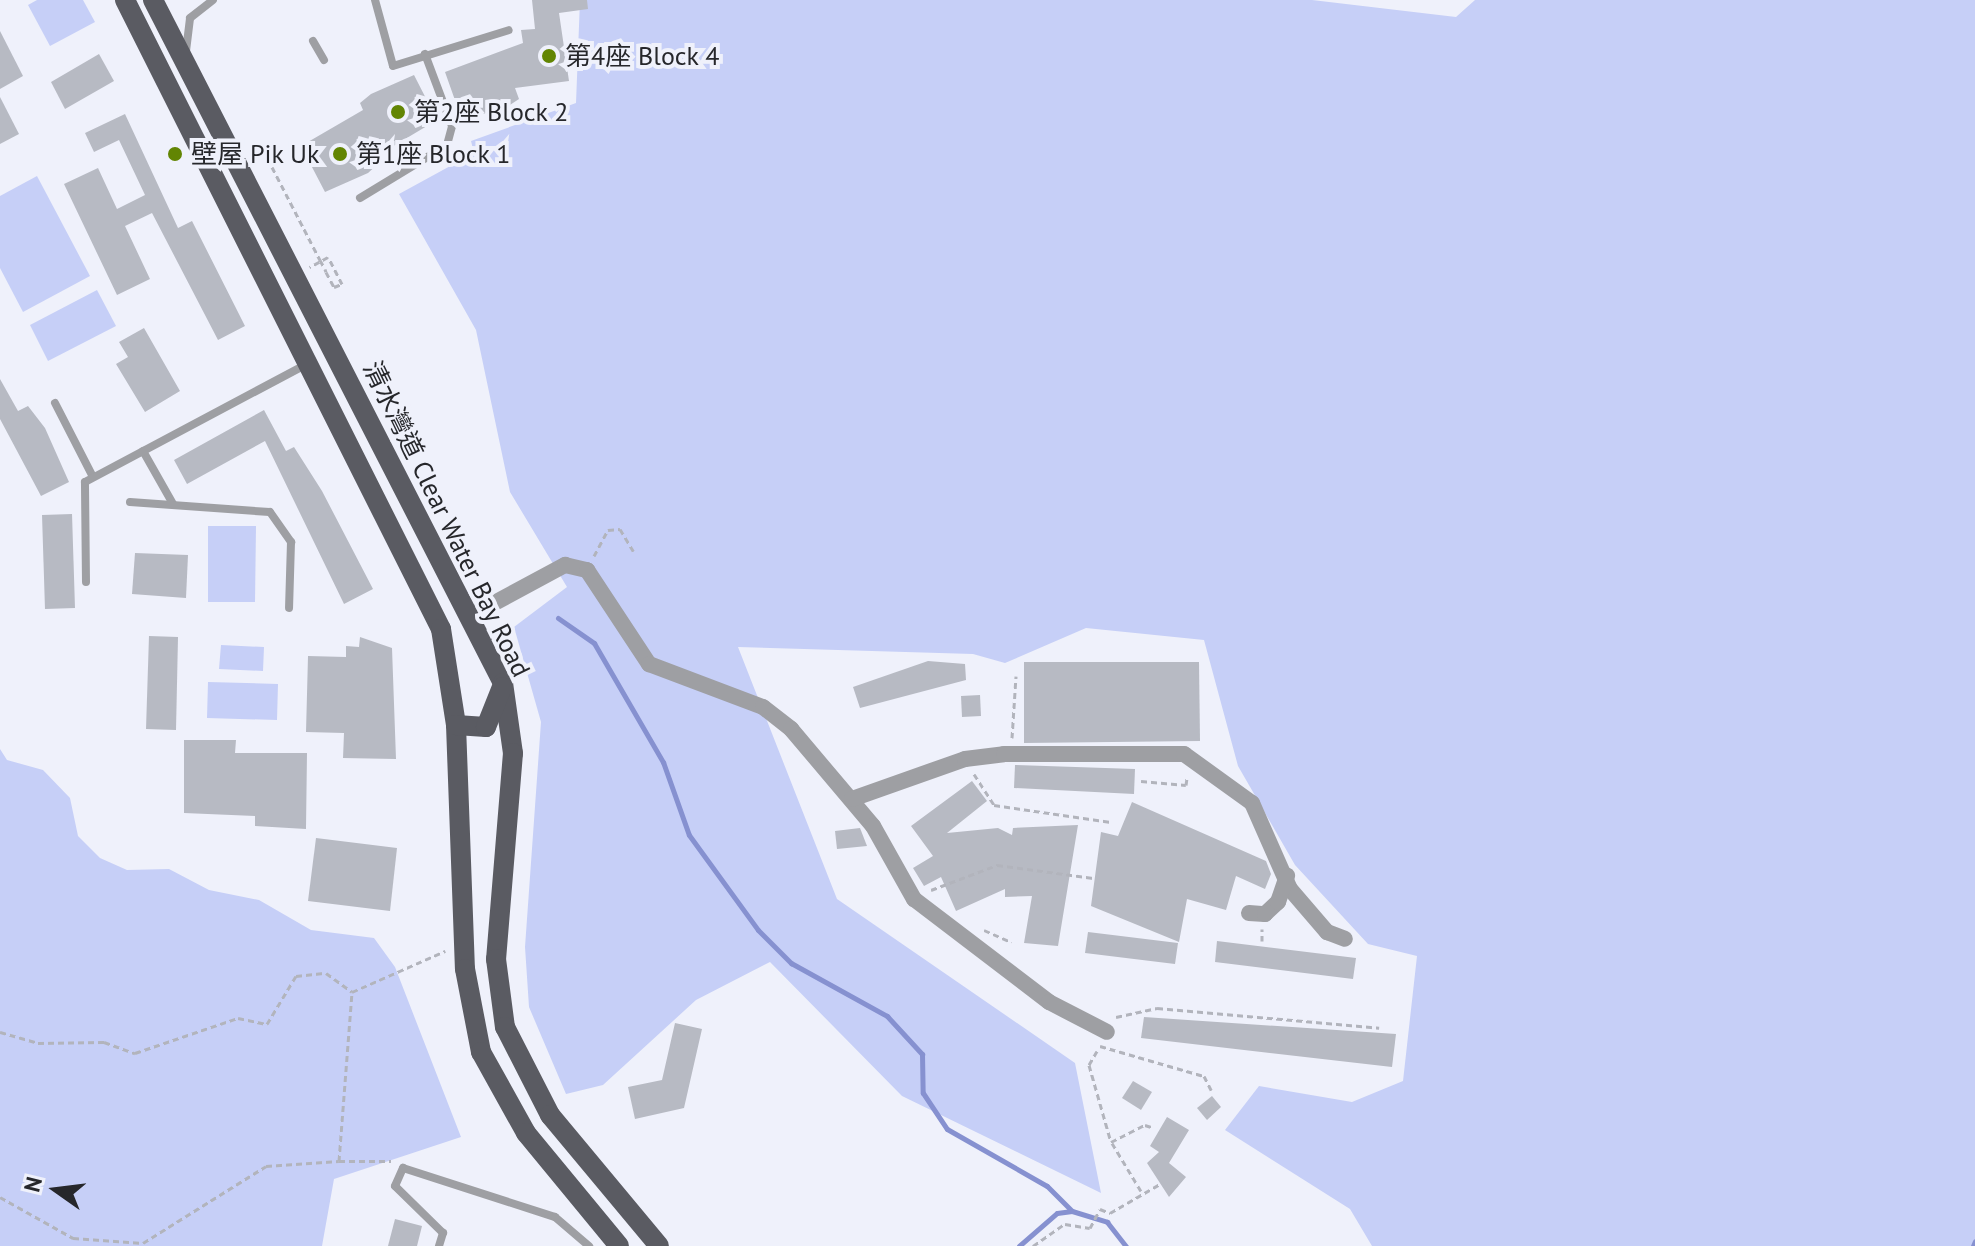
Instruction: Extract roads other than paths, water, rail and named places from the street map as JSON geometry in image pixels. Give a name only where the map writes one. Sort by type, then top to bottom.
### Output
[{"type":"main road","name":"清水灣道 Clear Water Bay Road","points":[[125,0],[431,605],[456,725],[465,969],[481,1052],[517,1120],[619,1246]]},
{"type":"main road","name":"清水灣道 Clear Water Bay Road","points":[[153,0],[472,615],[503,683],[513,753],[496,959],[505,1027],[550,1115],[659,1246]]},
{"type":"main road","points":[[456,725],[486,727],[503,683]]},
{"type":"street","points":[[472,615],[565,565],[587,570],[649,664],[763,707],[852,799],[914,899],[1049,1002],[1103,1030]]},
{"type":"street","points":[[852,799],[965,759],[1012,754],[1184,754],[1252,803],[1288,874],[1290,889],[1327,932],[1345,939]]},
{"type":"street","points":[[1249,913],[1265,914],[1278,902],[1288,874]]},
{"type":"lane","points":[[188,69],[187,27],[213,0]]},
{"type":"lane","points":[[375,0],[393,66],[509,30]]},
{"type":"lane","points":[[313,41],[324,60]]},
{"type":"lane","points":[[360,198],[447,145],[452,126],[425,54]]},
{"type":"lane","points":[[86,582],[85,482],[309,362]]},
{"type":"lane","points":[[55,403],[93,477]]},
{"type":"lane","points":[[143,451],[173,504]]},
{"type":"lane","points":[[130,502],[272,514],[291,542],[289,608]]},
{"type":"lane","points":[[439,1246],[443,1233],[395,1186],[403,1168],[555,1217],[589,1246]]},
{"type":"waterway","points":[[558,618],[594,643],[663,762],[689,835],[758,930],[791,963],[887,1016],[922,1054],[923,1093],[947,1129],[1047,1186],[1072,1211]]},
{"type":"waterway","points":[[1019,1246],[1057,1213],[1072,1211],[1107,1222],[1126,1246]]},
{"type":"waterway","points":[[1973,1246],[1975,1241]]},
{"type":"place","name":"第4座 Block 4","points":[[549,56]]},
{"type":"place","name":"第2座 Block 2","points":[[398,112]]},
{"type":"place","name":"壁屋 Pik Uk","points":[[175,154]]},
{"type":"place","name":"第1座 Block 1","points":[[340,154]]}]
